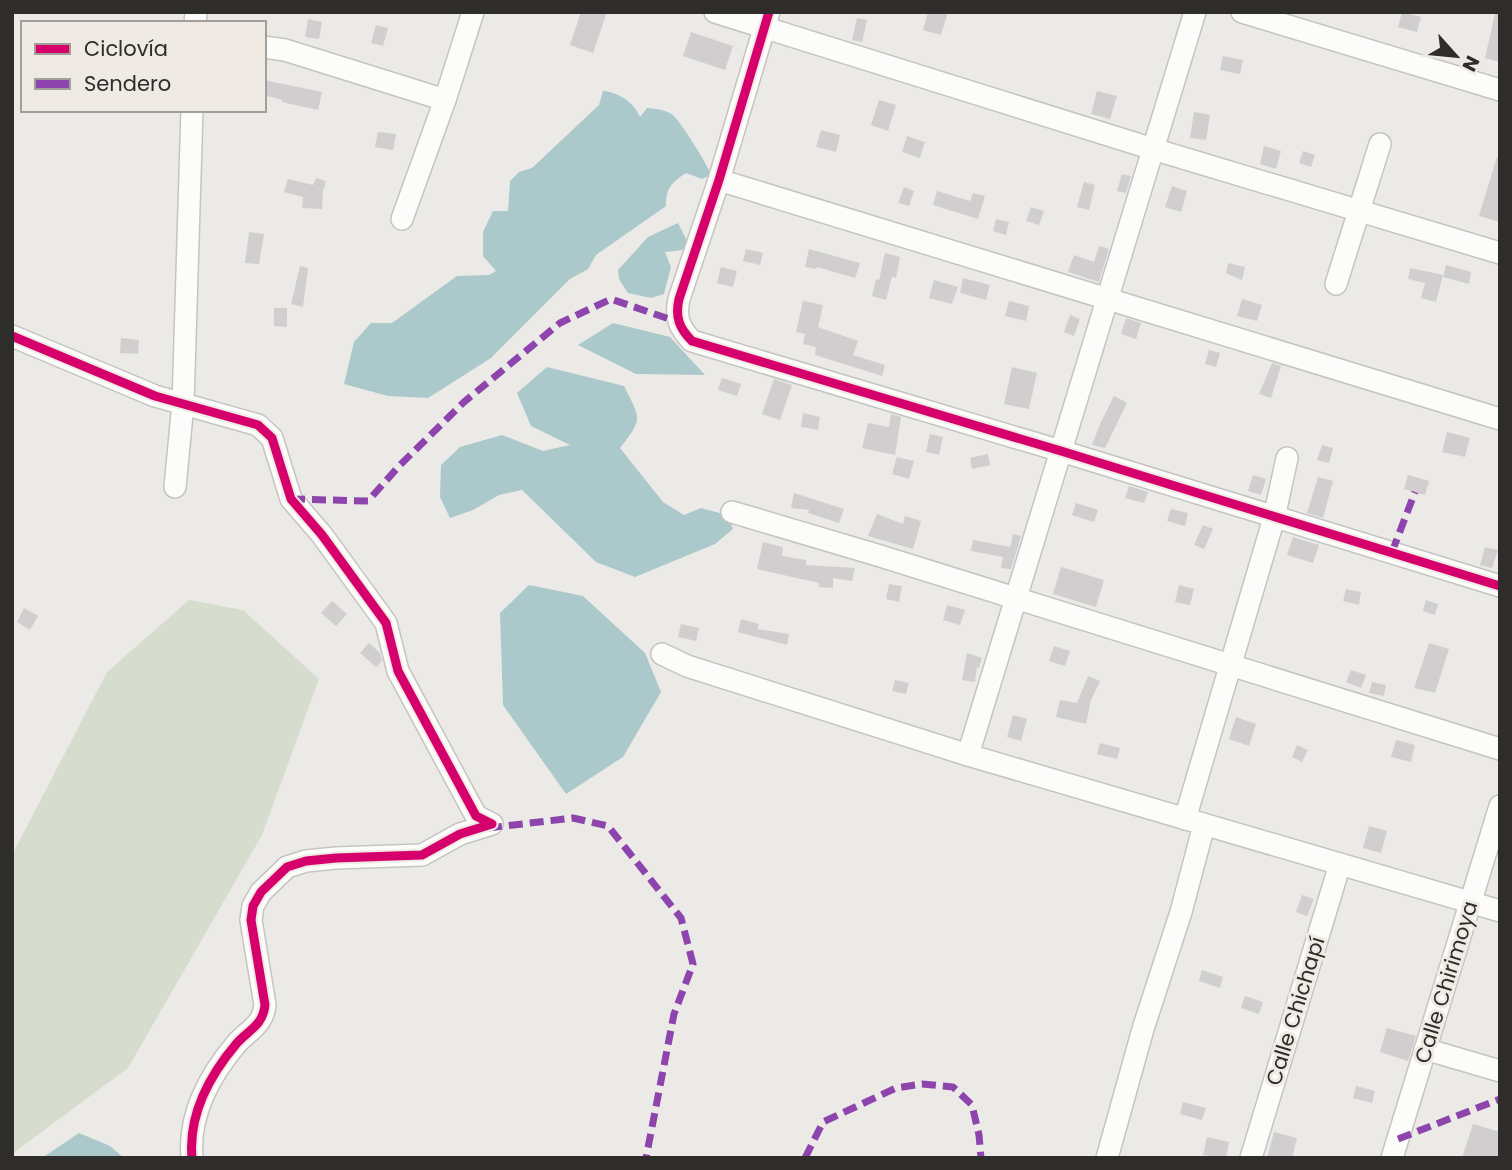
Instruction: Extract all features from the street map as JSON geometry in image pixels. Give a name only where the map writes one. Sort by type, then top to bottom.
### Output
[{"type":"street","points":[[402,219],[473,12]]},
{"type":"street","points":[[715,12],[767,19],[1153,149],[1500,253]]},
{"type":"street","points":[[968,755],[1195,12]]},
{"type":"street","points":[[1242,12],[1500,90]]},
{"type":"street","points":[[767,19],[676,311],[678,322],[692,341],[1500,586]]},
{"type":"street","points":[[266,47],[285,50],[445,100]]},
{"type":"street","points":[[175,487],[183,404],[192,112]]},
{"type":"street","points":[[1336,284],[1380,144]]},
{"type":"street","points":[[719,180],[1500,419]]},
{"type":"street","points":[[12,336],[155,396],[258,425],[272,438],[291,499],[322,535],[386,623],[398,671],[404,683],[475,816],[492,824],[460,834],[422,855],[306,861],[287,867],[272,878],[253,906],[251,920],[265,1005],[264,1015],[237,1043],[203,1091],[193,1129],[192,1158]]},
{"type":"street","points":[[1113,1156],[1143,1029],[1181,912],[1194,822],[1229,665],[1274,518],[1287,457]]},
{"type":"street","points":[[732,512],[1500,750]]},
{"type":"street","points":[[662,654],[687,666],[968,755],[1500,911]]},
{"type":"street","name":"Calle Chirimoya","points":[[1392,1158],[1500,806]]},
{"type":"street","name":"Calle Chichapí","points":[[1251,1158],[1340,864]]},
{"type":"street","points":[[1425,1049],[1500,1071]]},
{"type":"green space","points":[[189,600],[243,610],[319,679],[262,835],[128,1068],[12,1154],[12,855],[107,672]]},
{"type":"water","points":[[603,91],[625,99],[640,117],[647,108],[663,110],[673,115],[694,144],[711,175],[702,179],[686,173],[677,180],[668,190],[666,206],[596,255],[588,269],[570,279],[491,358],[428,398],[388,396],[344,384],[354,342],[371,323],[392,323],[457,276],[489,275],[496,271],[483,256],[483,232],[493,211],[508,211],[510,181],[519,172],[532,168],[599,105]]},
{"type":"water","points":[[678,223],[687,241],[684,250],[665,252],[671,267],[664,294],[651,298],[628,293],[619,279],[618,270],[648,237]]},
{"type":"water","points":[[613,323],[670,337],[705,375],[636,374],[578,345]]},
{"type":"water","points":[[547,367],[624,386],[637,418],[633,430],[620,448],[663,502],[684,515],[701,508],[727,515],[733,529],[715,544],[635,577],[596,562],[522,490],[499,495],[473,510],[450,518],[440,497],[441,465],[460,447],[502,435],[543,451],[570,445],[531,426],[517,393]]},
{"type":"water","points":[[529,585],[583,596],[645,653],[661,692],[623,757],[566,794],[503,705],[500,613]]},
{"type":"water","points":[[79,1133],[110,1146],[124,1158],[42,1158]]},
{"type":"building","points":[[581,12],[607,12],[593,53],[570,45]]},
{"type":"building","points":[[928,12],[948,12],[941,35],[923,30]]},
{"type":"building","points":[[1402,12],[1421,17],[1417,32],[1398,27]]},
{"type":"building","points":[[1495,13],[1500,14],[1500,62],[1485,58]]},
{"type":"building","points":[[857,18],[867,20],[862,42],[852,40]]},
{"type":"building","points":[[308,19],[322,22],[319,39],[305,37]]},
{"type":"building","points":[[376,25],[388,28],[383,46],[371,43]]},
{"type":"building","points":[[691,32],[733,46],[725,70],[683,56]]},
{"type":"building","points":[[1223,56],[1243,60],[1240,74],[1220,70]]},
{"type":"building","points":[[266,80],[322,92],[318,110],[266,96]]},
{"type":"building","points":[[1097,91],[1117,96],[1110,119],[1091,114]]},
{"type":"building","points":[[879,100],[896,105],[888,131],[871,125]]},
{"type":"building","points":[[1194,112],[1210,115],[1206,140],[1190,138]]},
{"type":"building","points":[[821,130],[840,135],[836,152],[816,147]]},
{"type":"building","points":[[378,132],[396,134],[393,150],[375,147]]},
{"type":"building","points":[[907,136],[925,142],[920,158],[902,152]]},
{"type":"building","points":[[1264,146],[1281,151],[1276,169],[1260,164]]},
{"type":"building","points":[[1303,151],[1315,155],[1311,167],[1299,163]]},
{"type":"building","points":[[1497,157],[1500,158],[1500,222],[1479,216]]},
{"type":"building","points":[[1122,174],[1131,176],[1126,193],[1117,191]]},
{"type":"building","points":[[316,178],[326,181],[322,209],[302,208],[303,197],[284,192],[288,179],[313,185]]},
{"type":"building","points":[[1084,182],[1095,185],[1089,210],[1077,207]]},
{"type":"building","points":[[1172,186],[1187,191],[1181,212],[1165,207]]},
{"type":"building","points":[[904,187],[914,191],[909,206],[898,203]]},
{"type":"building","points":[[937,191],[970,201],[973,193],[985,196],[978,219],[933,205]]},
{"type":"building","points":[[1031,207],[1044,211],[1039,225],[1026,221]]},
{"type":"building","points":[[996,219],[1009,222],[1006,235],[993,231]]},
{"type":"building","points":[[249,232],[264,234],[259,264],[245,263]]},
{"type":"building","points":[[1099,246],[1109,249],[1099,282],[1068,272],[1074,255],[1094,262]]},
{"type":"building","points":[[746,249],[763,253],[760,265],[743,261]]},
{"type":"building","points":[[809,249],[860,263],[855,278],[817,267],[805,267]]},
{"type":"building","points":[[885,253],[900,257],[896,278],[892,277],[886,300],[872,296]]},
{"type":"building","points":[[1228,263],[1245,267],[1242,280],[1226,273]]},
{"type":"building","points":[[1446,265],[1471,272],[1469,284],[1443,277]]},
{"type":"building","points":[[300,266],[308,268],[303,307],[291,304]]},
{"type":"building","points":[[721,267],[737,271],[733,287],[717,283]]},
{"type":"building","points":[[1410,268],[1443,275],[1436,302],[1421,298],[1425,283],[1408,279]]},
{"type":"building","points":[[963,278],[990,285],[986,300],[960,293]]},
{"type":"building","points":[[934,280],[958,287],[952,304],[929,298]]},
{"type":"building","points":[[1242,299],[1262,305],[1257,321],[1237,316]]},
{"type":"building","points":[[803,301],[823,305],[818,327],[858,341],[853,355],[885,365],[882,376],[815,355],[816,347],[803,344],[805,334],[796,332]]},
{"type":"building","points":[[1009,301],[1029,306],[1026,321],[1005,316]]},
{"type":"building","points":[[274,308],[287,308],[287,327],[274,326]]},
{"type":"building","points":[[1070,315],[1080,319],[1074,336],[1064,332]]},
{"type":"building","points":[[1126,318],[1141,323],[1136,339],[1121,334]]},
{"type":"building","points":[[121,338],[139,340],[138,354],[120,353]]},
{"type":"building","points":[[1209,350],[1220,353],[1216,367],[1205,364]]},
{"type":"building","points":[[1272,363],[1281,366],[1271,398],[1259,394]]},
{"type":"building","points":[[1012,367],[1037,373],[1029,409],[1004,404]]},
{"type":"building","points":[[722,378],[741,384],[737,396],[718,390]]},
{"type":"building","points":[[774,379],[792,385],[780,420],[762,414]]},
{"type":"building","points":[[1114,396],[1127,403],[1105,448],[1092,445],[1100,424]]},
{"type":"building","points":[[803,413],[820,417],[818,430],[801,427]]},
{"type":"building","points":[[891,414],[901,417],[895,455],[862,448],[868,423],[889,427]]},
{"type":"building","points":[[1447,432],[1470,438],[1465,457],[1442,452]]},
{"type":"building","points":[[930,434],[943,437],[939,455],[926,452]]},
{"type":"building","points":[[1322,445],[1333,448],[1329,463],[1317,460]]},
{"type":"building","points":[[988,454],[990,465],[972,469],[970,458]]},
{"type":"building","points":[[897,457],[914,461],[909,479],[892,474]]},
{"type":"building","points":[[1253,475],[1266,479],[1261,495],[1248,491]]},
{"type":"building","points":[[1408,475],[1429,481],[1425,495],[1404,489]]},
{"type":"building","points":[[1318,477],[1333,481],[1323,518],[1307,513]]},
{"type":"building","points":[[1129,486],[1148,492],[1144,503],[1125,498]]},
{"type":"building","points":[[794,493],[844,509],[839,523],[808,513],[809,510],[791,508]]},
{"type":"building","points":[[1076,503],[1098,510],[1094,522],[1072,515]]},
{"type":"building","points":[[1171,509],[1188,513],[1185,526],[1167,521]]},
{"type":"building","points":[[877,514],[903,524],[905,516],[921,521],[913,549],[868,536]]},
{"type":"building","points":[[1203,525],[1213,529],[1204,549],[1194,545]]},
{"type":"building","points":[[1013,534],[1021,536],[1011,569],[1001,568],[1003,557],[971,551],[973,540],[1010,547]]},
{"type":"building","points":[[1293,537],[1319,545],[1313,563],[1287,555]]},
{"type":"building","points":[[763,542],[783,547],[782,556],[806,560],[806,565],[855,568],[852,581],[833,578],[833,588],[819,587],[819,583],[757,569]]},
{"type":"building","points":[[1485,547],[1498,550],[1492,568],[1480,565]]},
{"type":"building","points":[[1061,567],[1104,580],[1096,607],[1053,594]]},
{"type":"building","points":[[889,584],[902,586],[899,602],[886,599]]},
{"type":"building","points":[[1179,585],[1194,589],[1190,605],[1175,602]]},
{"type":"building","points":[[1346,589],[1361,592],[1359,605],[1343,601]]},
{"type":"building","points":[[1426,600],[1438,604],[1435,615],[1423,611]]},
{"type":"building","points":[[332,601],[347,614],[336,626],[321,613]]},
{"type":"building","points":[[947,605],[965,610],[960,625],[943,620]]},
{"type":"building","points":[[24,608],[38,616],[30,630],[17,622]]},
{"type":"building","points":[[741,619],[759,624],[757,629],[789,634],[787,645],[738,632]]},
{"type":"building","points":[[681,624],[699,628],[696,641],[678,637]]},
{"type":"building","points":[[369,643],[380,653],[382,661],[376,667],[360,653]]},
{"type":"building","points":[[1429,643],[1449,649],[1435,693],[1414,688]]},
{"type":"building","points":[[1054,646],[1070,651],[1065,666],[1049,661]]},
{"type":"building","points":[[967,653],[982,658],[979,668],[977,667],[975,682],[962,680]]},
{"type":"building","points":[[1351,670],[1366,675],[1361,688],[1346,682]]},
{"type":"building","points":[[1088,676],[1100,681],[1091,700],[1086,724],[1056,717],[1060,700],[1077,703]]},
{"type":"building","points":[[895,680],[909,683],[906,694],[892,691]]},
{"type":"building","points":[[1372,682],[1386,685],[1384,696],[1369,693]]},
{"type":"building","points":[[1013,715],[1027,719],[1021,741],[1007,737]]},
{"type":"building","points":[[1236,717],[1256,724],[1249,746],[1229,739]]},
{"type":"building","points":[[1396,740],[1415,745],[1411,762],[1391,757]]},
{"type":"building","points":[[1100,743],[1120,748],[1117,759],[1097,754]]},
{"type":"building","points":[[1297,745],[1308,750],[1302,762],[1292,757]]},
{"type":"building","points":[[1369,826],[1387,831],[1381,853],[1363,848]]},
{"type":"building","points":[[1302,895],[1314,899],[1307,916],[1296,912]]},
{"type":"building","points":[[1202,970],[1223,977],[1220,988],[1199,981]]},
{"type":"building","points":[[1245,996],[1263,1002],[1259,1014],[1241,1008]]},
{"type":"building","points":[[1387,1028],[1416,1036],[1408,1061],[1380,1052]]},
{"type":"building","points":[[1356,1086],[1375,1091],[1372,1103],[1353,1098]]},
{"type":"building","points":[[1183,1102],[1206,1108],[1202,1120],[1180,1114]]},
{"type":"building","points":[[1473,1124],[1500,1132],[1500,1158],[1462,1158]]},
{"type":"building","points":[[1274,1132],[1297,1138],[1292,1158],[1267,1158]]},
{"type":"building","points":[[1207,1137],[1229,1142],[1226,1158],[1203,1155]]},
{"type":"marked path","points":[[291,499],[368,501],[399,466],[464,402],[560,323],[611,299],[678,322]]},
{"type":"marked path","points":[[1392,552],[1415,492]]},
{"type":"marked path","points":[[488,828],[573,818],[608,826],[681,918],[693,964],[674,1014],[646,1158]]},
{"type":"marked path","points":[[805,1158],[823,1122],[896,1088],[922,1084],[953,1087],[972,1105],[981,1158]]},
{"type":"marked path","points":[[1398,1139],[1500,1099]]},
{"type":"cycle path","points":[[769,12],[719,180],[679,299],[679,322],[692,341],[1500,586]]},
{"type":"cycle path","points":[[12,336],[155,396],[258,425],[272,438],[291,499],[322,535],[386,623],[398,671],[476,816],[492,824],[460,834],[422,855],[306,861],[287,867],[261,892],[253,906],[251,920],[264,1012],[227,1056],[202,1096],[193,1126],[192,1158]]}]
